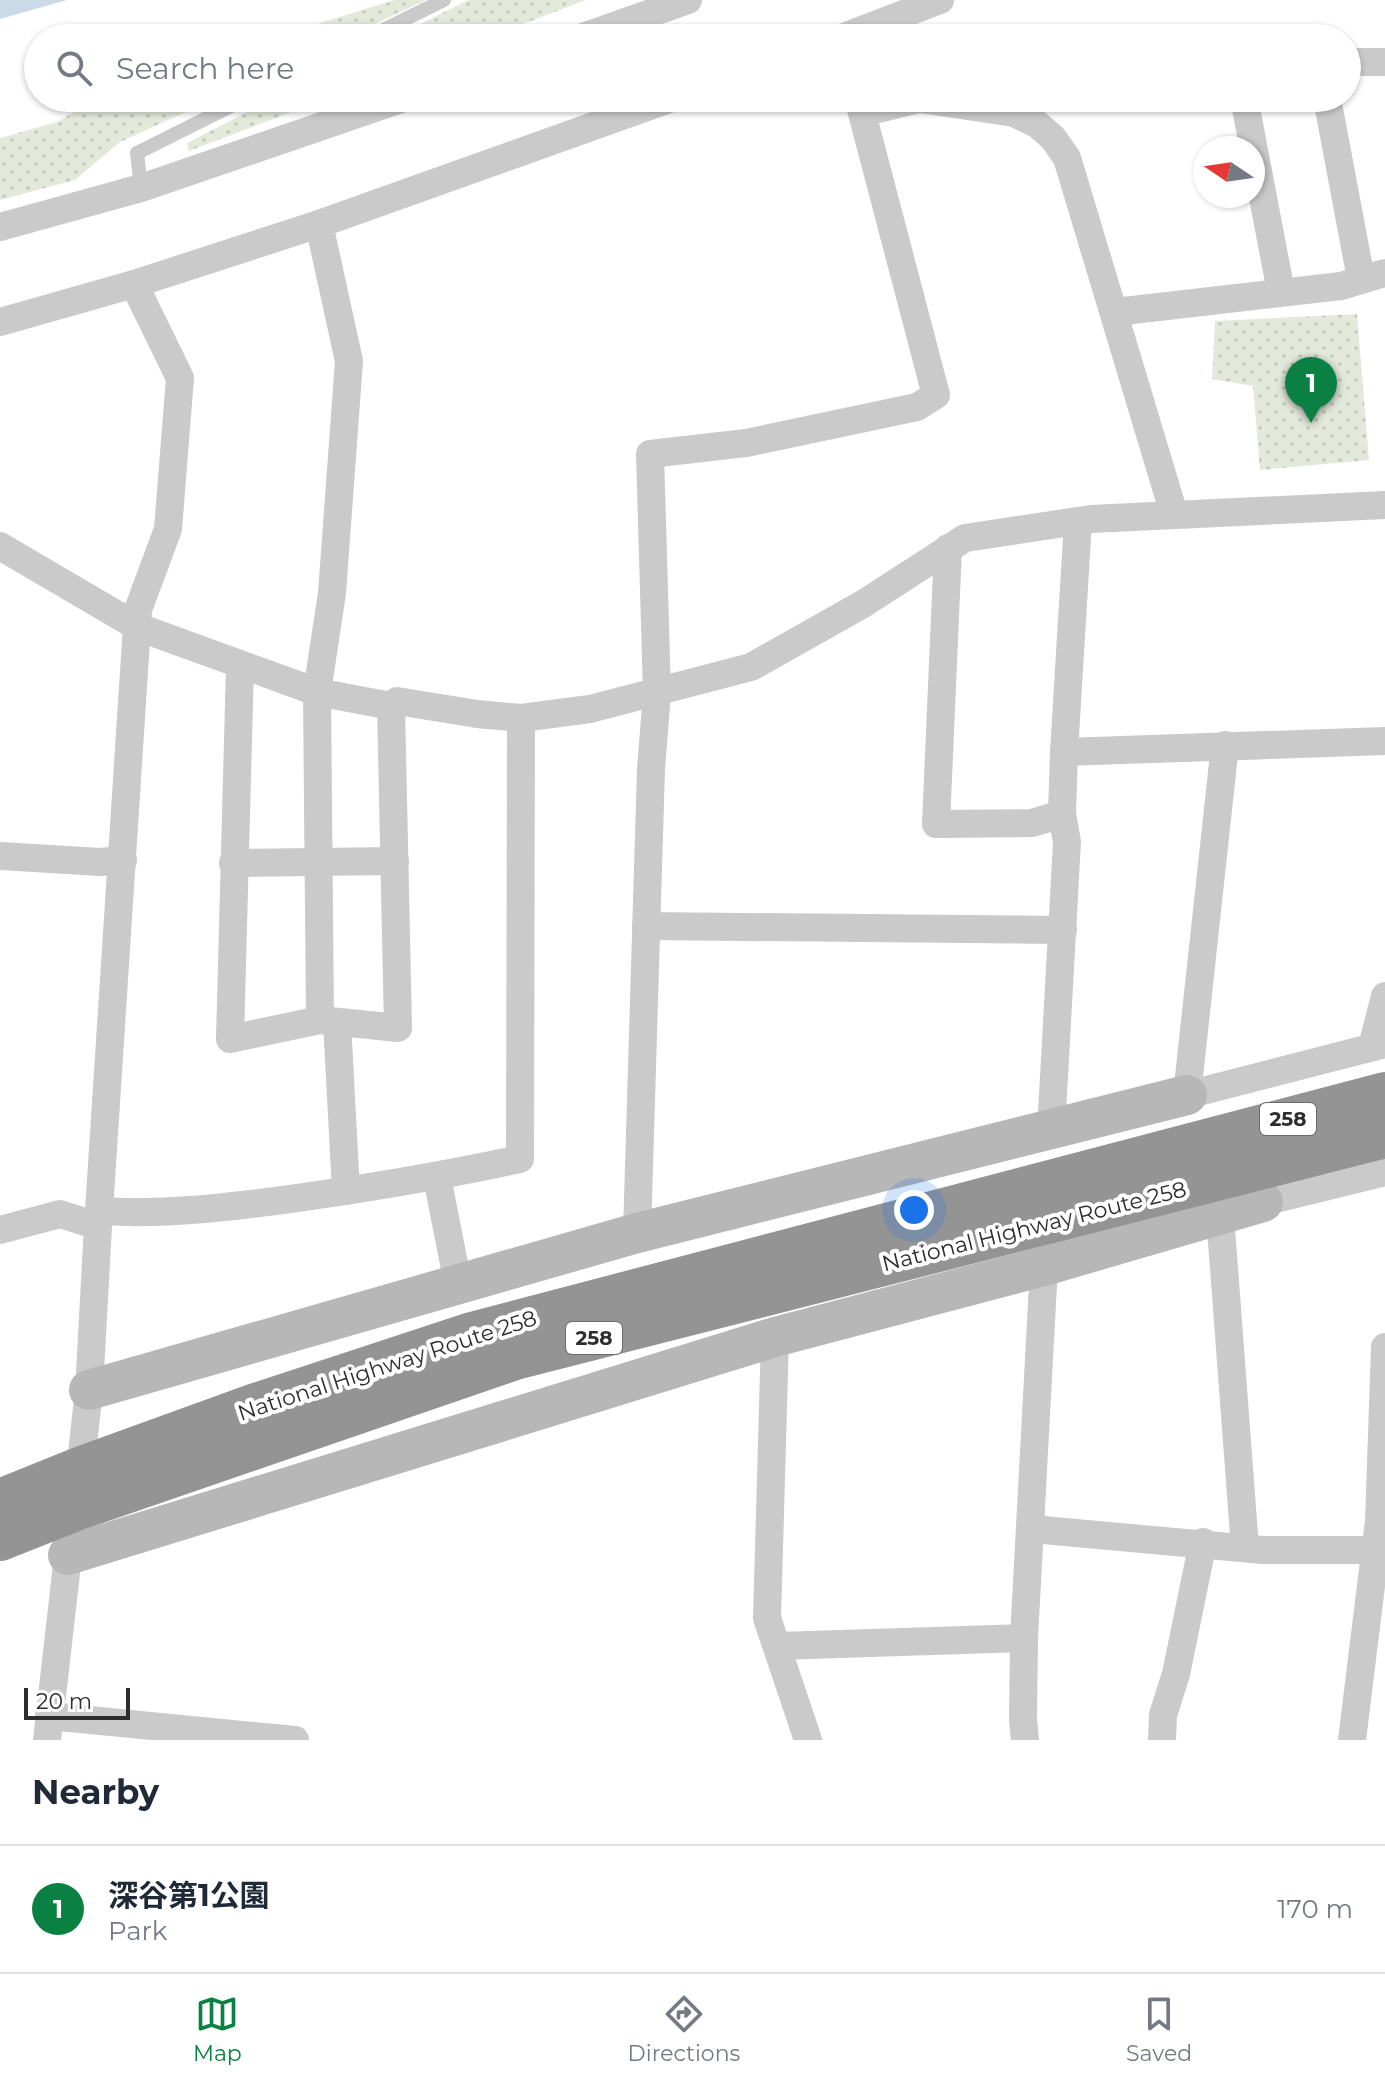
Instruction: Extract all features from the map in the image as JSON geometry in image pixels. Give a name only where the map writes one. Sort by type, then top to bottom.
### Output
[{"type":"highway","name":"National Highway Route 258","points":[[0,1501],[253,1406],[472,1334],[1204,1181],[1385,1094]]},
{"type":"highway","name":"National Highway Route 258","points":[[0,1539],[73,1510],[515,1358],[1385,1136]]},
{"type":"street","points":[[620,24],[688,0]]},
{"type":"street","points":[[877,24],[940,0]]},
{"type":"street","points":[[1361,62],[1385,62]]},
{"type":"street","points":[[0,227],[141,188],[363,112]]},
{"type":"street","points":[[0,322],[134,284],[319,224],[633,112]]},
{"type":"street","points":[[637,1233],[651,769],[657,693],[650,454],[746,443],[917,407],[936,395],[862,112]]},
{"type":"street","points":[[1007,112],[1037,124],[1053,138],[1067,158],[1174,514]]},
{"type":"street","points":[[1247,112],[1281,292]]},
{"type":"street","points":[[1115,312],[1341,286],[1373,276],[1331,112]]},
{"type":"street","points":[[319,224],[349,361],[332,593],[317,692],[318,861],[329,1021],[346,1191]]},
{"type":"street","points":[[134,284],[180,378],[168,529],[138,610],[89,1390],[82,1468],[73,1510],[48,1728],[295,1740]]},
{"type":"street","points":[[391,706],[397,701],[521,718],[590,709],[751,667],[863,604],[965,538],[1078,521],[1385,505]]},
{"type":"street","points":[[1051,1131],[1067,842],[1062,814],[1064,752],[1078,521]]},
{"type":"street","points":[[0,546],[138,627],[317,692],[391,706]]},
{"type":"street","points":[[948,548],[936,824],[1032,823],[1062,814]]},
{"type":"street","points":[[240,665],[230,1039],[329,1021],[398,1028],[391,706]]},
{"type":"street","points":[[0,1230],[60,1214],[98,1218],[193,1211],[346,1191],[437,1177],[520,1159],[521,718]]},
{"type":"street","points":[[1064,752],[1385,741]]},
{"type":"street","points":[[1187,1095],[1225,745]]},
{"type":"street","points":[[0,856],[100,862],[123,860]]},
{"type":"street","points":[[233,863],[395,861]]},
{"type":"street","points":[[646,926],[1063,930]]},
{"type":"street","points":[[89,1390],[637,1233],[1379,1046],[1385,996]]},
{"type":"street","points":[[68,1555],[775,1337],[1044,1266],[1204,1181],[1263,1202],[1385,1172]]},
{"type":"street","points":[[437,1177],[458,1284]]},
{"type":"street","points":[[1204,1181],[1245,1548]]},
{"type":"street","points":[[1025,1740],[1024,1638],[1044,1266]]},
{"type":"street","points":[[775,1337],[767,1618],[808,1740]]},
{"type":"street","points":[[1352,1740],[1379,1521],[1385,1347]]},
{"type":"street","points":[[1032,1529],[1245,1548],[1376,1550]]},
{"type":"street","points":[[1162,1740],[1163,1715],[1176,1674],[1203,1542]]},
{"type":"street","points":[[778,1646],[1024,1638]]},
{"type":"lane","points":[[395,24],[444,0]]},
{"type":"lane","points":[[141,188],[137,153],[219,112]]},
{"type":"shaded area","points":[[394,0],[426,0],[375,24],[317,24]]},
{"type":"shaded area","points":[[468,0],[586,0],[523,24],[421,24]]},
{"type":"shaded area","points":[[74,112],[185,112],[120,142],[75,180],[0,200],[0,138],[57,122]]},
{"type":"shaded area","points":[[248,112],[291,112],[189,151],[187,143]]},
{"type":"shaded area","points":[[1357,314],[1369,460],[1260,470],[1253,386],[1212,379],[1215,321]]},
{"type":"water","points":[[0,0],[67,0],[0,19]]},
{"type":"place","name":"深谷第1公園","points":[[1311,423]]}]
